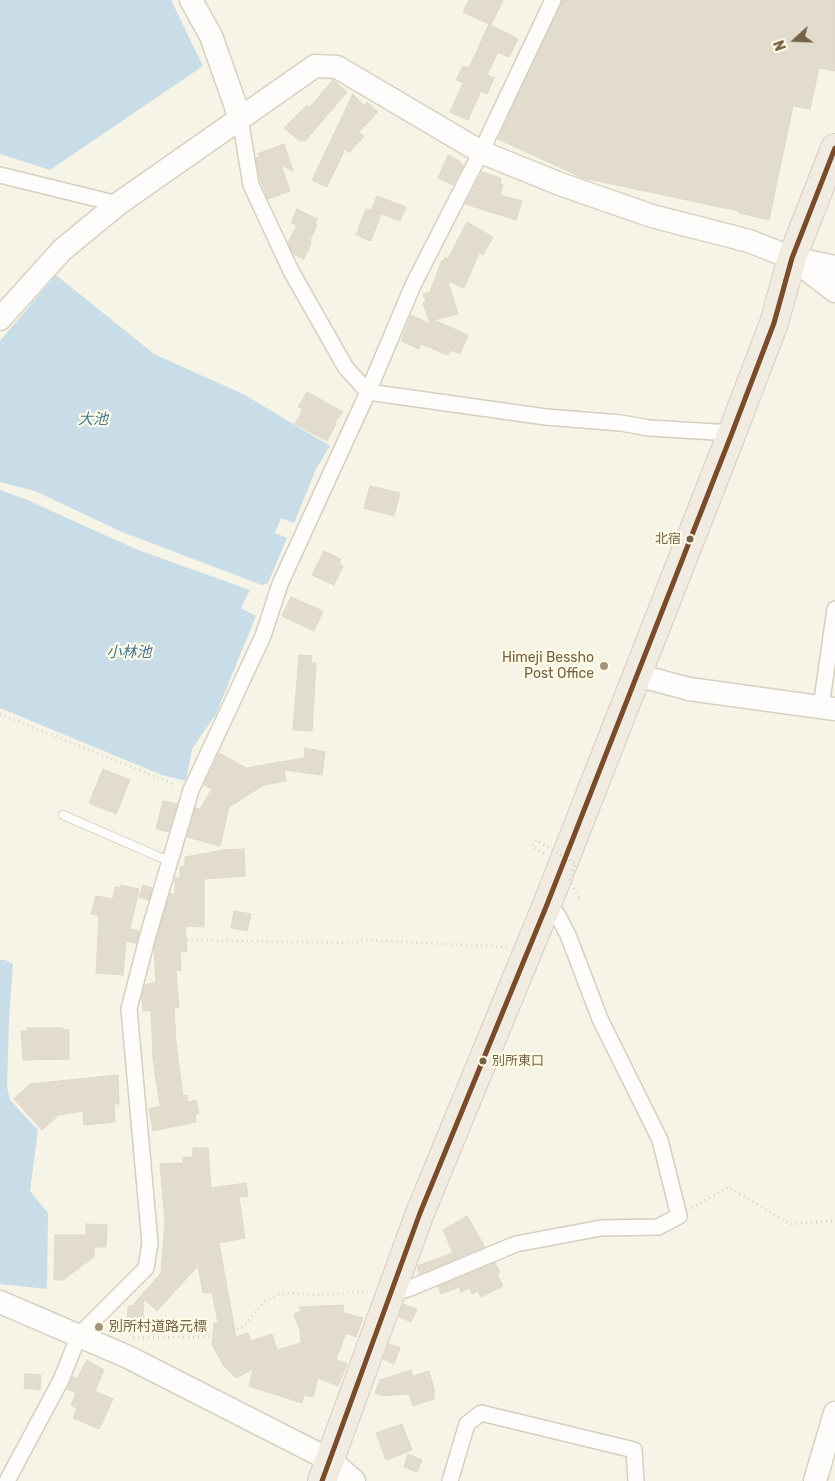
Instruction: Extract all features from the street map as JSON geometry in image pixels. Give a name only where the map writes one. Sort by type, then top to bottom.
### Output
[{"type":"highway","points":[[326,1470],[420,1213],[546,907],[732,433],[774,323],[792,258],[835,148]]},
{"type":"street","points":[[191,0],[211,36],[240,118],[251,185],[291,271],[346,368],[368,392],[546,417],[621,423],[649,428],[732,433]]},
{"type":"street","points":[[7,1481],[60,1380],[79,1335],[146,1268],[150,1243],[129,1010],[148,935],[191,790],[263,636],[280,584],[368,392],[413,285],[481,152],[553,0]]},
{"type":"street","points":[[0,319],[62,250],[118,204],[315,66],[337,67],[481,152],[578,190],[652,216],[749,241],[792,258],[835,267]]},
{"type":"street","points":[[0,175],[118,204]]},
{"type":"street","points":[[792,258],[835,291]]},
{"type":"street","points":[[637,675],[689,689],[828,708],[835,609]]},
{"type":"street","points":[[392,1293],[408,1289],[516,1244],[602,1228],[658,1227],[679,1216],[660,1140],[600,1019],[568,935],[557,914],[546,907]]},
{"type":"street","points":[[0,1302],[128,1358],[326,1470],[354,1481]]},
{"type":"street","points":[[450,1481],[467,1424],[481,1413],[634,1450],[636,1481]]},
{"type":"street","points":[[815,1481],[835,1413]]},
{"type":"lane","points":[[62,815],[171,862]]},
{"type":"path","points":[[0,714],[191,790]]},
{"type":"path","points":[[544,853],[532,847],[536,840],[576,864],[569,879],[581,901]]},
{"type":"path","points":[[148,935],[186,940],[353,943],[364,940],[529,948]]},
{"type":"path","points":[[679,1216],[728,1187],[790,1224],[835,1221]]},
{"type":"path","points":[[128,1358],[133,1337],[198,1338],[217,1335],[243,1327],[266,1300],[282,1292],[325,1295],[360,1291],[392,1293]]},
{"type":"water","points":[[0,0],[171,0],[203,66],[50,170],[0,154]]},
{"type":"water","name":"大池","points":[[56,275],[154,354],[245,395],[330,446],[316,469],[294,523],[281,518],[275,533],[287,538],[268,583],[262,585],[122,532],[35,491],[0,482],[0,341]]},
{"type":"water","name":"小林池","points":[[0,490],[25,499],[138,550],[250,590],[241,608],[256,616],[216,714],[192,749],[186,781],[162,775],[0,708]]},
{"type":"water","points":[[0,960],[13,964],[7,1087],[10,1100],[38,1130],[30,1191],[48,1213],[47,1289],[0,1284]]},
{"type":"building","points":[[469,0],[503,0],[491,25],[518,39],[509,57],[498,52],[487,75],[494,78],[487,94],[481,91],[468,120],[450,112],[463,83],[456,80],[463,66],[468,68],[471,64],[489,24],[463,12]]},
{"type":"building","points":[[562,0],[835,0],[835,71],[819,68],[810,109],[793,106],[769,220],[739,213],[739,211],[583,178],[498,139]]},
{"type":"building","points":[[333,80],[347,92],[305,141],[300,141],[284,128],[307,105],[310,107]]},
{"type":"building","points":[[353,94],[364,106],[367,102],[378,112],[359,132],[364,136],[349,153],[345,149],[327,187],[312,180]]},
{"type":"building","points":[[284,144],[293,171],[281,165],[290,191],[268,199],[260,179],[256,158],[262,156],[257,154]]},
{"type":"building","points":[[448,155],[464,165],[453,185],[438,178]]},
{"type":"building","points":[[482,172],[501,178],[500,184],[503,185],[500,195],[522,201],[516,220],[465,204]]},
{"type":"building","points":[[377,196],[406,207],[400,221],[371,210]]},
{"type":"building","points":[[297,209],[317,219],[315,224],[317,225],[304,259],[293,254],[288,243],[297,225],[291,223]]},
{"type":"building","points":[[366,209],[381,214],[371,241],[356,235]]},
{"type":"building","points":[[467,222],[493,237],[483,255],[479,253],[464,288],[448,281],[458,314],[434,320],[468,335],[460,354],[450,350],[448,355],[421,344],[419,349],[401,341],[411,315],[430,324],[423,303],[426,302],[423,294],[430,292],[442,260],[443,262],[445,257],[448,259]]},
{"type":"building","points":[[307,392],[343,412],[334,423],[336,424],[327,441],[295,424],[303,409],[298,407]]},
{"type":"building","points":[[370,486],[400,493],[394,516],[364,508]]},
{"type":"building","points":[[324,551],[341,559],[339,564],[343,566],[334,585],[312,575]]},
{"type":"building","points":[[291,597],[323,611],[314,631],[282,616]]},
{"type":"building","points":[[299,655],[312,656],[311,663],[316,663],[312,731],[293,730]]},
{"type":"building","points":[[305,748],[325,752],[322,775],[284,770],[286,781],[264,785],[229,807],[220,846],[187,837],[195,808],[200,809],[212,789],[204,785],[219,753],[246,768],[304,758]]},
{"type":"building","points":[[103,769],[130,780],[116,814],[89,803]]},
{"type":"building","points":[[163,801],[177,804],[169,832],[156,829]]},
{"type":"building","points":[[244,849],[245,876],[204,879],[204,927],[185,926],[187,951],[180,952],[181,970],[176,971],[179,1007],[174,1008],[176,1043],[183,1096],[187,1095],[188,1102],[196,1100],[199,1113],[195,1114],[196,1122],[153,1131],[149,1109],[160,1106],[153,1059],[151,1010],[143,1011],[142,997],[145,985],[156,982],[154,948],[170,893],[175,895],[175,878],[180,878],[180,867],[185,866],[185,857],[224,850]]},
{"type":"building","points":[[121,885],[139,889],[130,929],[139,931],[136,943],[126,941],[123,975],[96,973],[99,916],[91,914],[96,896],[113,899],[115,887],[121,888]]},
{"type":"building","points":[[143,885],[152,888],[149,900],[139,897]]},
{"type":"building","points":[[234,911],[251,914],[247,931],[231,928]]},
{"type":"building","points":[[27,1028],[63,1028],[63,1030],[69,1030],[69,1059],[23,1060],[21,1031],[27,1031]]},
{"type":"building","points":[[118,1075],[119,1104],[114,1104],[115,1122],[84,1125],[83,1111],[59,1115],[42,1130],[14,1099],[30,1084]]},
{"type":"building","points":[[193,1148],[208,1148],[211,1188],[246,1183],[248,1196],[239,1197],[245,1238],[219,1243],[236,1337],[248,1333],[251,1341],[272,1334],[277,1350],[301,1343],[300,1330],[294,1314],[301,1311],[299,1307],[343,1305],[344,1313],[363,1318],[356,1337],[346,1333],[336,1359],[347,1364],[338,1386],[318,1378],[313,1397],[304,1395],[302,1403],[249,1386],[253,1369],[236,1378],[223,1365],[212,1344],[214,1323],[218,1323],[212,1292],[203,1293],[198,1266],[157,1311],[144,1299],[142,1329],[127,1328],[128,1306],[132,1306],[161,1273],[165,1221],[160,1164],[183,1163],[183,1157],[193,1157]]},
{"type":"building","points":[[467,1216],[485,1247],[419,1274],[417,1266],[453,1253],[443,1230]]},
{"type":"building","points":[[86,1224],[107,1225],[106,1247],[94,1247],[94,1257],[63,1280],[54,1280],[55,1235],[86,1235]]},
{"type":"building","points":[[495,1263],[500,1272],[497,1274],[503,1286],[481,1297],[478,1291],[472,1294],[469,1288],[461,1292],[459,1287],[441,1294],[438,1286]]},
{"type":"building","points":[[403,1304],[417,1309],[411,1322],[399,1317]]},
{"type":"building","points":[[389,1344],[400,1348],[394,1364],[383,1359]]},
{"type":"building","points":[[87,1360],[104,1370],[95,1391],[113,1399],[99,1429],[73,1418],[77,1409],[71,1405],[76,1393],[67,1389],[73,1376],[77,1379]]},
{"type":"building","points":[[411,1370],[413,1376],[429,1371],[435,1393],[433,1393],[434,1399],[413,1406],[409,1394],[383,1396],[375,1393],[380,1380]]},
{"type":"building","points":[[25,1374],[41,1375],[40,1390],[24,1388]]},
{"type":"building","points":[[402,1424],[412,1450],[386,1460],[376,1433]]},
{"type":"building","points":[[408,1454],[422,1460],[417,1472],[404,1467]]},
{"type":"transit line","points":[[322,1481],[420,1213],[546,907],[732,433],[774,323],[792,258],[835,148]]},
{"type":"place","name":"北宿","points":[[690,539]]},
{"type":"place","name":"Himeji Bessho Post Office","points":[[604,666]]},
{"type":"place","name":"別所東口","points":[[483,1061]]},
{"type":"place","name":"別所村道路元標","points":[[99,1327]]}]
